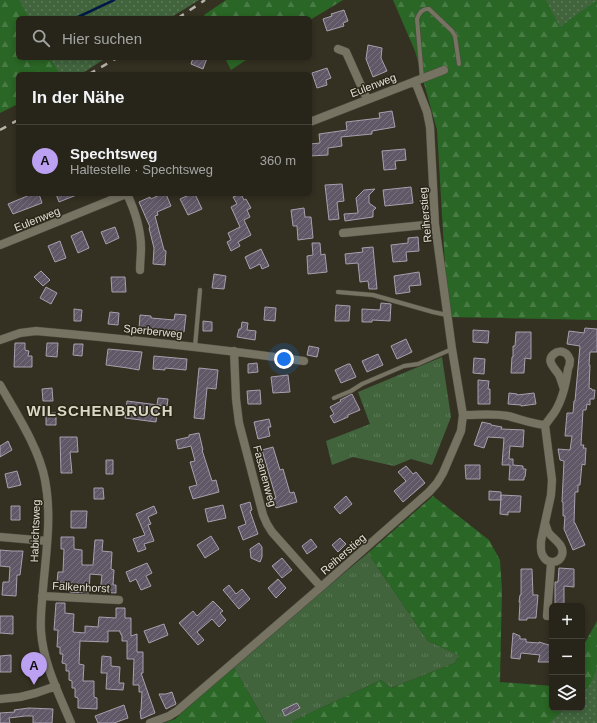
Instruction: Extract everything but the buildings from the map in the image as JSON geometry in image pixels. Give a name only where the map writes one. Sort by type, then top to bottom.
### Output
[{"type":"street","points":[[338,49],[346,52],[367,99]]},
{"type":"street","name":"Eulenweg","points":[[312,121],[444,70]]},
{"type":"street","name":"Reiherstieg","points":[[150,723],[169,716],[177,711],[430,492],[443,473],[461,431],[463,415],[452,349],[435,224],[430,127],[418,80]]},
{"type":"street","name":"Eulenweg","points":[[0,245],[121,196]]},
{"type":"street","points":[[127,196],[135,210],[139,226],[141,248],[140,270]]},
{"type":"street","points":[[343,233],[435,224]]},
{"type":"street","name":"Sperberweg","points":[[0,340],[20,333],[36,331],[234,351],[304,361]]},
{"type":"street","name":"Fasanenweg","points":[[234,351],[236,399],[239,423],[263,515],[272,532],[321,587]]},
{"type":"street","name":"Habichtsweg","points":[[0,385],[32,442],[45,478],[49,516],[42,596],[42,645],[46,661],[71,723]]},
{"type":"street","points":[[545,523],[547,530],[557,540],[562,550],[560,559],[556,562],[551,563],[546,560],[542,555],[541,548],[541,541],[551,495],[552,480],[545,425],[554,413],[564,389]]},
{"type":"street","points":[[463,415],[510,416],[535,424],[545,425]]},
{"type":"street","points":[[0,537],[47,541]]},
{"type":"street","points":[[547,616],[551,563]]},
{"type":"street","name":"Falkenhorst","points":[[42,596],[119,600]]},
{"type":"street","points":[[0,699],[20,697],[56,686]]},
{"type":"lane","points":[[418,80],[418,19],[422,10],[429,9],[452,31],[455,36],[460,64]]},
{"type":"lane","points":[[195,347],[200,290]]},
{"type":"lane","points":[[338,292],[373,295],[448,315]]},
{"type":"lane","points":[[334,398],[404,366],[418,364],[452,349]]},
{"type":"green space","points":[[0,0],[184,0],[160,16],[16,16],[16,60],[93,60],[75,72],[16,72],[16,105],[0,113]]},
{"type":"green space","points":[[19,0],[199,0],[173,16],[28,16]]},
{"type":"green space","points":[[226,0],[343,0],[312,19],[312,16],[204,15]]},
{"type":"green space","points":[[393,0],[597,0],[597,320],[448,317],[437,130],[415,51]]},
{"type":"green space","points":[[546,0],[597,0],[560,27]]},
{"type":"green space","points":[[51,60],[103,60],[84,72],[59,72]]},
{"type":"green space","points":[[226,60],[246,60],[231,70]]},
{"type":"green space","points":[[442,357],[451,417],[432,465],[411,459],[394,466],[353,457],[332,465],[326,441],[370,424],[358,392]]},
{"type":"green space","points":[[433,496],[489,540],[500,560],[502,590],[500,682],[549,686],[549,711],[568,711],[555,723],[289,723],[381,680],[391,688],[455,663],[459,655],[428,641],[368,553]]},
{"type":"green space","points":[[368,553],[428,641],[459,655],[455,663],[391,688],[381,680],[289,723],[266,723],[233,666]]},
{"type":"green space","points":[[597,621],[597,675],[585,693],[585,675],[585,643]]},
{"type":"green space","points":[[233,666],[266,723],[164,723],[175,719]]},
{"type":"green space","points":[[597,667],[597,723],[549,723],[563,711],[585,711],[585,690],[595,674]]},
{"type":"waterway","points":[[80,16],[114,0]]},
{"type":"railway","points":[[181,16],[205,0]]},
{"type":"railway","points":[[92,72],[114,60]]},
{"type":"railway","points":[[0,130],[16,121]]},
{"type":"place","name":"Spechtsweg","points":[[34,685]]},
{"type":"district","name":"WILSCHENBRUCH","points":[[100,410]]}]
